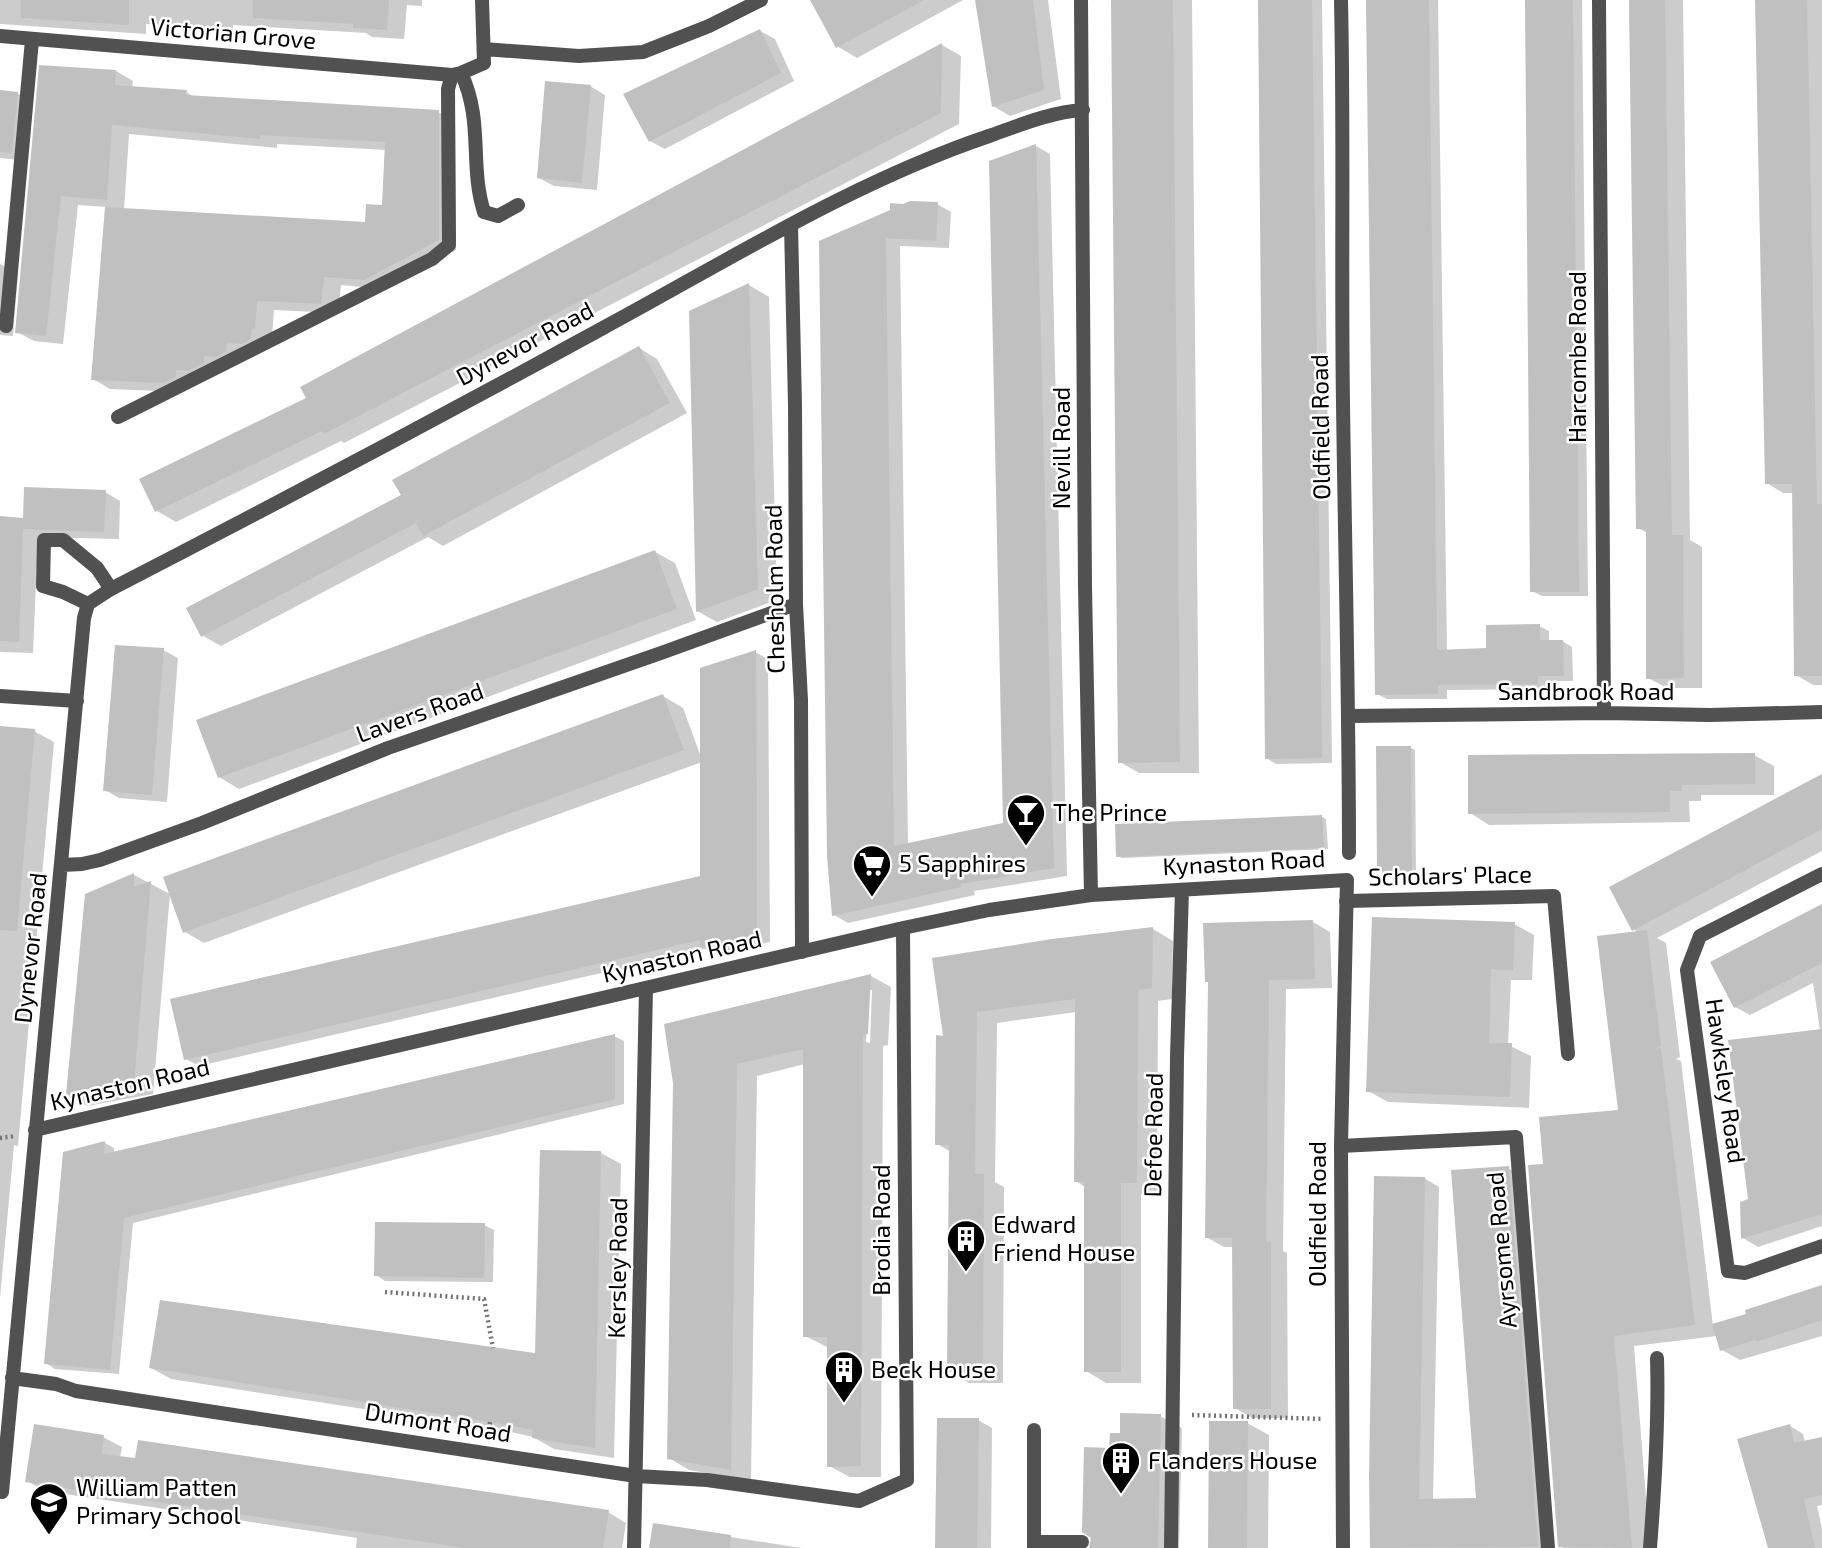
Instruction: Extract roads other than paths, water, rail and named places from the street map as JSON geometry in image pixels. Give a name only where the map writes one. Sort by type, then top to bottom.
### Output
[{"type":"street","points":[[118,417],[432,259],[449,245],[448,89],[457,74],[484,63],[482,0]]},
{"type":"street","points":[[484,49],[579,56],[643,52],[709,26],[761,0]]},
{"type":"street","name":"Nevill Road","points":[[1081,0],[1085,573],[1091,895]]},
{"type":"street","name":"Oldfield Road","points":[[1341,0],[1349,853]]},
{"type":"street","name":"Harcombe Road","points":[[1599,0],[1604,713]]},
{"type":"street","name":"Victorian Grove","points":[[0,36],[457,74]]},
{"type":"street","points":[[6,326],[32,40]]},
{"type":"street","points":[[457,74],[473,104],[477,173],[484,212],[498,216],[519,205]]},
{"type":"street","name":"Dynevor Road","points":[[2,1492],[84,618],[88,604],[111,589],[791,225],[897,171],[1060,112],[1083,110]]},
{"type":"street","name":"Chesholm Road","points":[[791,225],[796,604],[801,700],[802,952]]},
{"type":"street","points":[[88,604],[43,586],[44,540],[63,540],[97,568],[111,589]]},
{"type":"street","name":"Lavers Road","points":[[62,865],[82,864],[100,859],[202,823],[388,748],[796,604]]},
{"type":"street","points":[[0,696],[77,701]]},
{"type":"street","name":"Sandbrook Road","points":[[1349,716],[1822,712]]},
{"type":"street","name":"Hawksley Road","points":[[1822,874],[1700,936],[1687,970],[1728,1271],[1745,1273],[1822,1246]]},
{"type":"street","name":"Oldfield Road","points":[[1343,1548],[1340,1146],[1347,880]]},
{"type":"street","name":"Kynaston Road","points":[[35,1130],[989,910],[1091,895],[1347,880]]},
{"type":"street","name":"Defoe Road","points":[[1167,1544],[1173,1415],[1177,1057],[1182,890]]},
{"type":"street","name":"Scholars' Place","points":[[1346,901],[1554,896],[1568,1054]]},
{"type":"street","name":"Brodia Road","points":[[859,1501],[907,1480],[903,928]]},
{"type":"street","name":"Kersley Road","points":[[634,1548],[646,989]]},
{"type":"street","name":"Ayrsome Road","points":[[1340,1146],[1516,1137],[1549,1541]]},
{"type":"street","points":[[1650,1548],[1657,1469],[1657,1358]]},
{"type":"street","name":"Dumont Road","points":[[12,1378],[56,1384],[76,1391],[636,1476],[707,1480],[859,1501]]},
{"type":"street","points":[[1034,1430],[1034,1545],[1082,1542]]},
{"type":"place","name":"The Prince","points":[[1026,847]]},
{"type":"place","name":"5 Sapphires","points":[[872,898]]},
{"type":"place","name":"Edward Friend House","points":[[966,1273]]},
{"type":"place","name":"Beck House","points":[[844,1404]]},
{"type":"place","name":"Flanders House","points":[[1121,1495]]},
{"type":"place","name":"William Patten Primary School","points":[[49,1536]]}]
